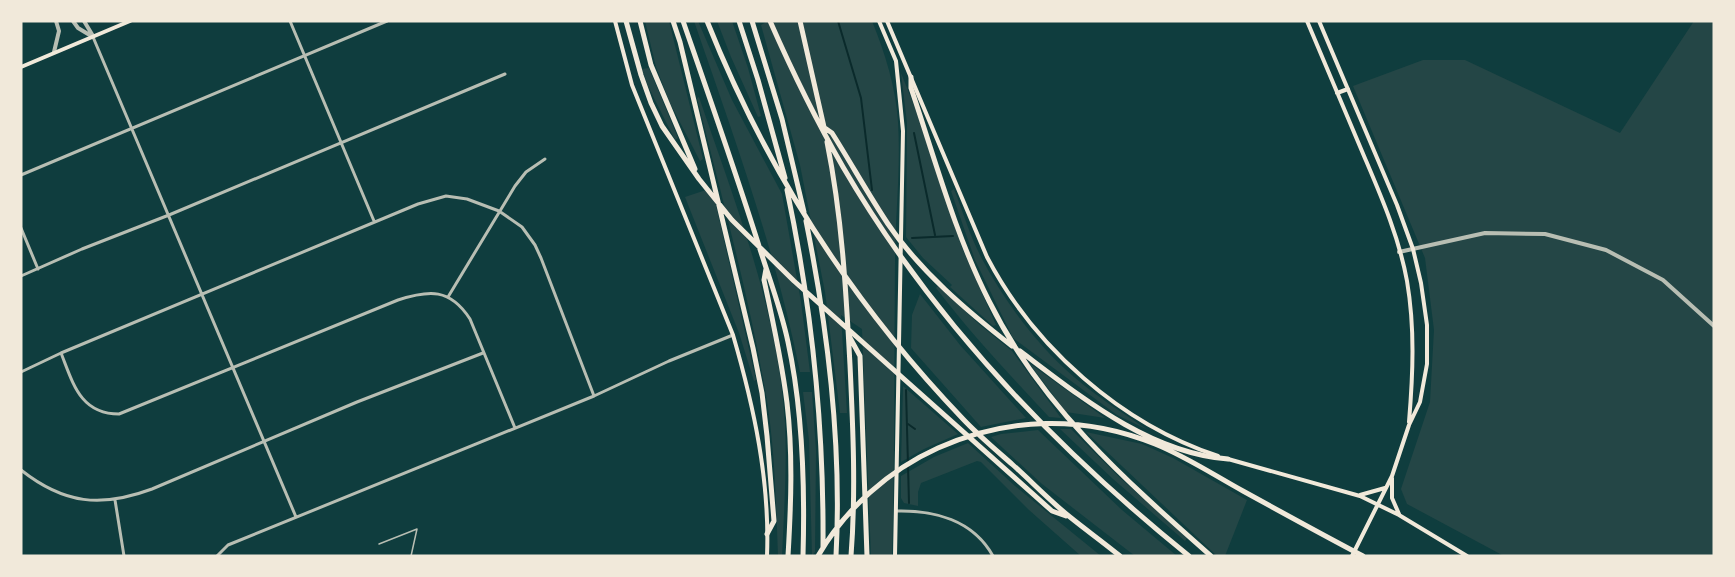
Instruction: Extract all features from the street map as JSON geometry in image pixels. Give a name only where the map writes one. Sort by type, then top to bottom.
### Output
[{"type":"highway","points":[[626,21],[651,104],[672,142],[699,179],[761,250],[1052,511],[1070,517]]},
{"type":"highway","points":[[640,21],[651,65],[699,179]]},
{"type":"highway","points":[[673,21],[736,275],[762,393],[774,521],[767,534]]},
{"type":"highway","points":[[683,21],[766,267],[786,335],[798,406],[803,495],[803,556]]},
{"type":"highway","points":[[707,21],[754,126],[799,207],[872,312],[911,362],[964,421],[1070,517],[1120,556]]},
{"type":"highway","points":[[739,21],[781,161],[803,270],[819,412],[823,495],[820,556]]},
{"type":"highway","points":[[752,21],[794,164],[817,285],[833,412],[837,495],[836,556]]},
{"type":"highway","points":[[770,21],[819,123],[868,208],[926,289],[983,359],[1062,442],[1138,514],[1189,556]]},
{"type":"highway","points":[[800,21],[817,89],[832,167],[843,246],[854,472],[851,556]]},
{"type":"highway","points":[[911,77],[911,88],[968,254],[988,300],[1023,360],[1047,394],[1089,442],[1211,556]]},
{"type":"highway","points":[[819,123],[832,133],[889,225],[920,264],[963,306],[1035,363],[1113,418],[1177,448],[1206,457],[1228,459]]},
{"type":"highway","points":[[766,267],[764,280],[782,363],[787,405],[790,460],[789,556]]},
{"type":"highway","points":[[849,335],[860,356],[867,556]]},
{"type":"highway","points":[[820,556],[833,535],[862,501],[891,476],[920,457],[980,432],[1015,425],[1050,423],[1111,429],[1157,445],[1363,556]]},
{"type":"main road","points":[[21,67],[130,21]]},
{"type":"main road","points":[[615,21],[632,85],[733,335],[750,395],[764,471],[767,556]]},
{"type":"main road","points":[[879,21],[896,61],[903,131],[895,556]]},
{"type":"main road","points":[[887,21],[984,251],[1004,288],[1055,352],[1082,377],[1126,410],[1179,440],[1228,459],[1360,496],[1400,515],[1467,556]]},
{"type":"main road","points":[[1306,21],[1386,207],[1407,279],[1414,362],[1409,425]]},
{"type":"main road","points":[[1319,21],[1397,205],[1413,249],[1426,316],[1427,364],[1420,402],[1409,425],[1392,476],[1352,556]]},
{"type":"main road","points":[[1337,93],[1348,89]]},
{"type":"main road","points":[[1392,476],[1392,498],[1400,515]]},
{"type":"main road","points":[[1360,496],[1385,488]]},
{"type":"street","points":[[54,52],[59,31],[56,21]]},
{"type":"street","points":[[73,21],[78,28],[93,37]]},
{"type":"street","points":[[84,21],[93,37],[203,294],[296,517]]},
{"type":"street","points":[[290,21],[374,222]]},
{"type":"street","points":[[21,175],[387,21]]},
{"type":"street","points":[[21,276],[505,74]]},
{"type":"street","points":[[448,297],[521,177],[545,159]]},
{"type":"street","points":[[21,372],[61,353],[374,222],[418,204],[446,196],[467,199],[499,211],[522,227],[535,245],[594,396]]},
{"type":"street","points":[[21,228],[38,269]]},
{"type":"street","points":[[1400,252],[1485,233],[1545,234],[1606,250],[1663,280],[1714,326]]},
{"type":"street","points":[[61,353],[80,397],[92,407],[109,414],[129,411],[398,300],[426,292],[436,292],[448,297],[464,309],[514,428]]},
{"type":"street","points":[[217,556],[228,545],[594,396],[669,361],[733,335]]},
{"type":"street","points":[[21,470],[43,486],[69,497],[88,501],[116,500],[145,492],[357,402],[484,353]]},
{"type":"street","points":[[116,500],[124,556]]},
{"type":"street","points":[[896,511],[926,512],[948,517],[973,531],[993,556]]},
{"type":"lane","points":[[379,544],[417,529],[411,556]]},
{"type":"shaded area","points":[[645,21],[669,21],[703,159],[700,161],[670,103],[656,67]]},
{"type":"shaded area","points":[[694,21],[698,21],[732,100],[782,194],[801,302],[810,372],[800,372],[766,239],[739,151]]},
{"type":"shaded area","points":[[717,21],[732,21],[761,116],[758,117]]},
{"type":"shaded area","points":[[768,21],[872,21],[892,84],[897,109],[899,158],[895,246],[892,556],[871,556],[862,329],[841,315],[847,413],[840,413],[825,292],[800,165],[761,25]]},
{"type":"shaded area","points":[[1694,21],[1714,21],[1714,556],[1504,556],[1407,504],[1401,489],[1430,402],[1434,330],[1425,258],[1353,86],[1423,60],[1465,60],[1620,133]]},
{"type":"shaded area","points":[[649,68],[678,138],[675,140],[642,69]]},
{"type":"shaded area","points":[[901,73],[962,248],[996,325],[993,326],[950,287],[952,285],[923,258],[906,237],[907,123]]},
{"type":"shaded area","points":[[699,97],[753,257],[774,339],[785,423],[782,556],[778,556],[775,478],[767,401],[735,249],[697,98]]},
{"type":"shaded area","points":[[712,188],[756,380],[754,381],[739,333],[685,197]]},
{"type":"shaded area","points":[[954,189],[981,257],[1000,290],[1034,337],[1083,384],[1148,430],[1117,415],[1013,338],[975,260],[951,191]]},
{"type":"shaded area","points":[[938,286],[1012,351],[1061,418],[1049,417],[963,322],[936,288]]},
{"type":"shaded area","points":[[920,294],[960,345],[1026,418],[981,427],[911,348],[912,315]]},
{"type":"shaded area","points":[[1029,363],[1105,418],[1066,412]]},
{"type":"shaded area","points":[[903,386],[958,434],[901,462]]},
{"type":"shaded area","points":[[803,392],[812,392],[816,451],[815,552],[812,556],[809,440]]},
{"type":"shaded area","points":[[1060,429],[1071,429],[1119,477],[1187,538],[1185,541],[1113,479]]},
{"type":"shaded area","points":[[1038,430],[1122,510],[1177,556],[1135,556],[1042,484],[991,437]]},
{"type":"shaded area","points":[[1086,432],[1142,444],[1173,458],[1247,500],[1225,556],[1217,556]]},
{"type":"shaded area","points":[[968,443],[1015,486],[1101,556],[1081,556],[1029,510],[981,462],[977,461],[921,483],[918,492],[918,506],[904,503],[901,498],[901,476],[934,457]]},
{"type":"waterway","points":[[838,21],[861,98],[872,190]]},
{"type":"waterway","points":[[914,133],[935,235]]},
{"type":"waterway","points":[[912,238],[953,236]]},
{"type":"waterway","points":[[906,390],[909,503]]},
{"type":"waterway","points":[[908,424],[915,429]]}]
